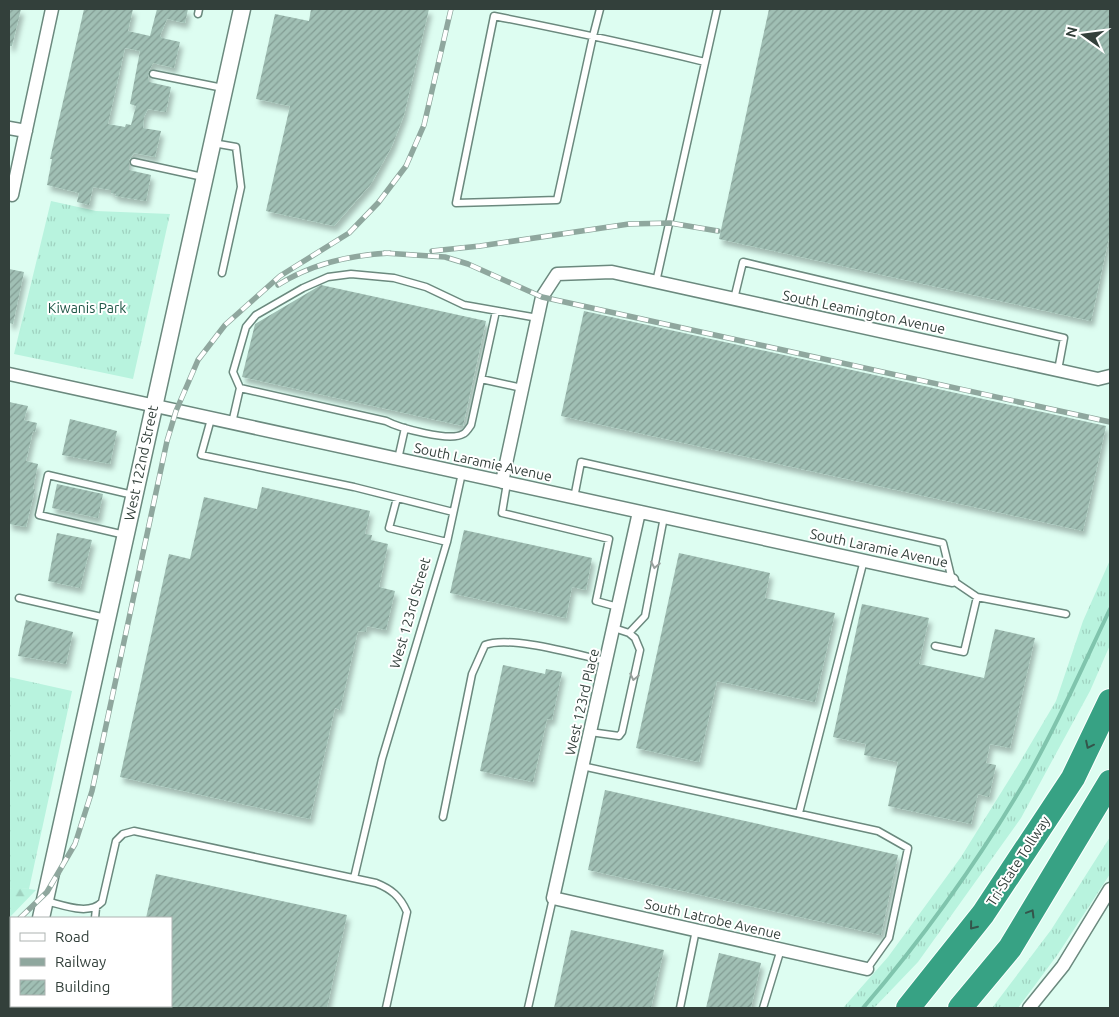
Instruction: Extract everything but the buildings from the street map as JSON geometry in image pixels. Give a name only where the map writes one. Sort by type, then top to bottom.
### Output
[{"type":"highway","name":"Tri-State Tollway","points":[[908,1008],[983,914],[1073,778],[1110,701]]},
{"type":"highway","points":[[960,1008],[1010,948],[1110,782]]},
{"type":"street","points":[[12,195],[52,9]]},
{"type":"street","name":"West 122nd Street","points":[[41,917],[242,9]]},
{"type":"street","points":[[9,128],[26,131]]},
{"type":"street","name":"South Leamington Avenue","points":[[538,318],[542,297],[557,274],[612,272],[1098,379],[1110,376]]},
{"type":"street","points":[[505,483],[522,388],[538,318]]},
{"type":"street","name":"South Laramie Avenue","points":[[9,374],[952,580]]},
{"type":"street","name":"West 123rd Place","points":[[553,898],[640,512]]},
{"type":"street","points":[[1029,1008],[1063,966],[1110,889]]},
{"type":"street","name":"South Latrobe Avenue","points":[[553,898],[867,969]]},
{"type":"lane","points":[[600,9],[593,36],[557,200],[456,203],[494,16],[593,36],[705,62]]},
{"type":"lane","points":[[656,282],[717,9]]},
{"type":"lane","points":[[152,74],[224,88]]},
{"type":"lane","points":[[212,143],[236,147],[242,187],[222,273]]},
{"type":"lane","points":[[134,162],[204,177]]},
{"type":"lane","points":[[734,299],[743,262],[1064,338],[1058,370]]},
{"type":"lane","points":[[232,423],[240,388],[233,372],[246,327],[256,315],[303,288],[328,277],[351,274],[394,278],[426,286],[464,305],[538,318]]},
{"type":"lane","points":[[240,388],[386,421],[405,428],[453,437],[464,434],[471,425],[496,311]]},
{"type":"lane","points":[[481,379],[522,388]]},
{"type":"lane","points":[[211,419],[202,455],[453,512]]},
{"type":"lane","points":[[398,459],[405,428]]},
{"type":"lane","points":[[574,498],[582,462],[943,543],[952,580],[977,597],[1066,614]]},
{"type":"lane","name":"West 123rd Street","points":[[354,878],[382,759],[446,542],[462,473]]},
{"type":"lane","points":[[125,535],[39,515],[48,475],[134,495]]},
{"type":"lane","points":[[505,483],[502,513],[609,539],[596,601],[618,607]]},
{"type":"lane","points":[[397,498],[389,528],[446,542]]},
{"type":"lane","points":[[629,633],[645,616],[664,517]]},
{"type":"lane","points":[[799,813],[864,560]]},
{"type":"lane","points":[[935,646],[964,652],[977,597]]},
{"type":"lane","points":[[19,598],[107,619]]},
{"type":"lane","points":[[590,732],[619,736],[622,732],[640,650],[635,638],[629,633],[614,628]]},
{"type":"lane","points":[[443,817],[472,674],[485,644],[492,642],[515,642],[606,661]]},
{"type":"lane","points":[[582,766],[878,830],[908,848],[889,938],[867,969]]},
{"type":"lane","points":[[45,901],[89,910],[96,908],[102,902],[116,841],[123,834],[134,831],[354,878],[390,889],[402,900],[407,912],[386,1008]]},
{"type":"lane","points":[[528,1008],[553,898]]},
{"type":"lane","points":[[94,917],[96,908]]},
{"type":"lane","points":[[680,1008],[696,930]]},
{"type":"lane","points":[[763,1008],[781,949]]},
{"type":"green space","name":"Kiwanis Park","points":[[51,201],[96,211],[170,214],[133,379],[14,354]]},
{"type":"green space","points":[[1110,560],[1110,645],[1090,691],[1021,818],[918,962],[874,1008],[843,1008],[888,957],[961,857],[1017,767],[1056,701],[1083,621]]},
{"type":"green space","points":[[9,677],[72,691],[29,889],[9,889]]},
{"type":"green space","points":[[1110,837],[1110,874],[1058,954],[1018,1008],[992,1008],[1051,930]]},
{"type":"green space","points":[[14,887],[36,890],[9,918],[9,889]]},
{"type":"green space","points":[[10,938],[9,985],[9,939]]},
{"type":"waterway","points":[[863,1008],[928,927],[1006,813],[1047,740],[1110,609]]},
{"type":"railway","points":[[21,917],[47,892],[75,844],[92,791],[167,441],[176,411],[198,360],[225,325],[280,276],[349,233],[378,203],[406,166],[424,125],[451,9]]},
{"type":"railway","points":[[432,251],[480,246],[629,224],[670,223],[718,231]]},
{"type":"railway","points":[[384,253],[445,257],[468,264],[542,297],[1110,422]]},
{"type":"railway","points":[[278,285],[318,266],[346,258],[390,253]]}]
